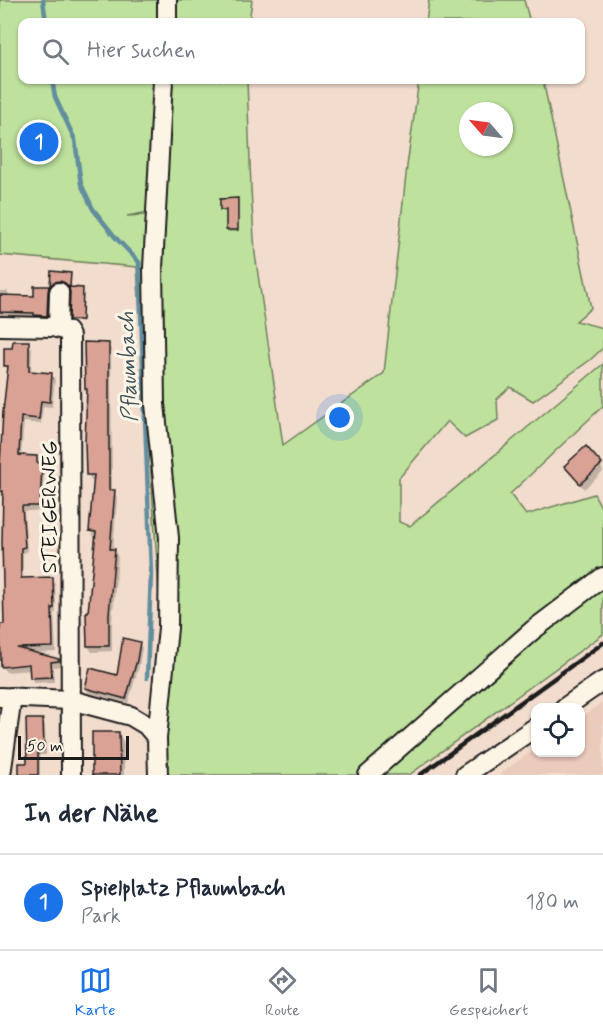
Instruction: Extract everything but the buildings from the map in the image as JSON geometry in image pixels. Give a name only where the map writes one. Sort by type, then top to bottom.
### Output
[{"type":"street","points":[[167,0],[167,18]]},
{"type":"street","points":[[158,775],[157,738],[168,628],[169,538],[155,404],[153,302],[153,256],[163,84]]},
{"type":"street","points":[[0,326],[56,327],[59,292]]},
{"type":"street","name":"STEIGERWEG","points":[[56,327],[67,331],[70,336],[71,699]]},
{"type":"street","points":[[368,775],[533,630],[603,577]]},
{"type":"street","points":[[571,703],[603,681]]},
{"type":"street","points":[[1,775],[6,697],[71,699],[131,716],[146,725],[157,738]]},
{"type":"street","points":[[71,699],[71,775]]},
{"type":"street","points":[[465,775],[531,730]]},
{"type":"shaded area","points":[[603,702],[603,775],[498,775],[531,752],[531,757],[585,757],[585,715]]},
{"type":"green space","points":[[0,0],[159,0],[158,18],[18,18],[18,84],[155,84],[149,212],[127,216],[165,214],[171,84],[247,84],[255,254],[283,445],[384,373],[418,84],[544,84],[591,308],[576,321],[603,328],[603,348],[533,401],[510,387],[497,399],[498,420],[465,438],[447,421],[399,478],[399,522],[410,526],[603,364],[603,406],[510,494],[526,515],[594,494],[603,511],[603,634],[409,775],[158,775],[166,695],[137,267],[0,255]]},
{"type":"green space","points":[[173,0],[252,0],[250,18],[173,18]]},
{"type":"green space","points":[[429,0],[524,0],[529,18],[427,18]]},
{"type":"waterway","name":"Pflaumbach","points":[[43,0],[45,18]]},
{"type":"waterway","name":"Pflaumbach","points":[[53,84],[55,97],[75,140],[81,184],[93,209],[139,262],[151,573],[147,678]]},
{"type":"railway","points":[[420,775],[603,643]]},
{"type":"place","name":"Spielplatz Pflaumbach","points":[[39,142]]}]
